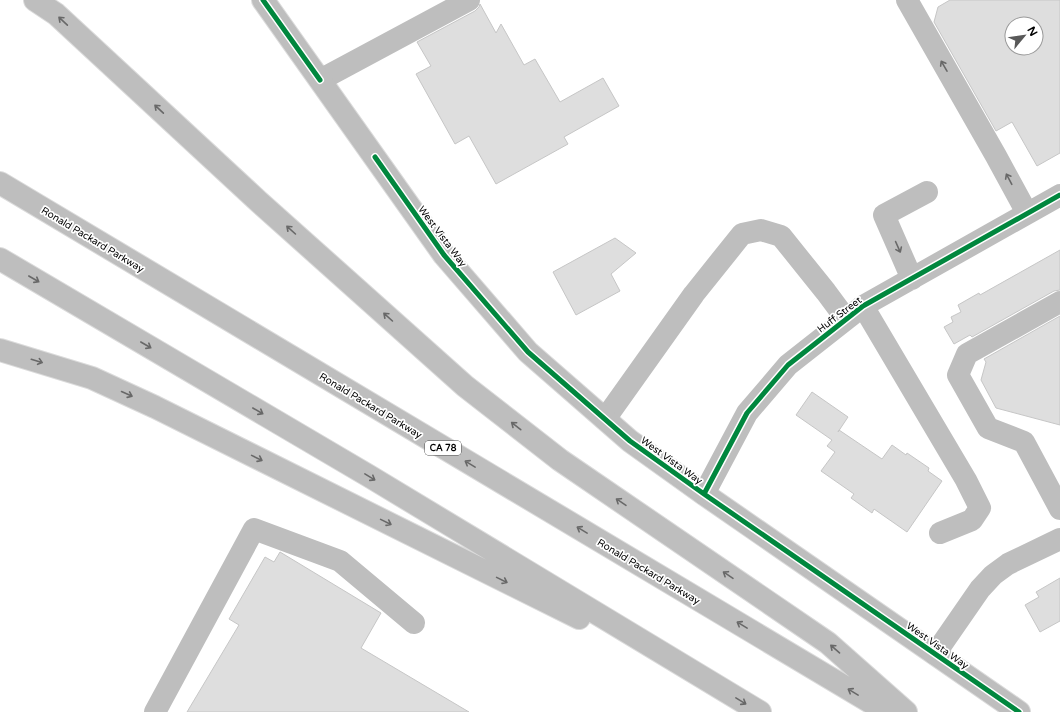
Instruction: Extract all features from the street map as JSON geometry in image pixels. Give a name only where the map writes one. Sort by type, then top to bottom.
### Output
[{"type":"main road","points":[[35,0],[56,14],[258,201],[466,386],[560,460],[828,643],[906,712]]},
{"type":"main road","name":"West Vista Way","points":[[263,0],[444,255],[528,352],[630,441],[1019,712]]},
{"type":"main road","points":[[320,80],[469,0]]},
{"type":"main road","points":[[906,0],[996,156],[1027,213]]},
{"type":"main road","name":"Ronald Packard Parkway","points":[[0,183],[887,712]]},
{"type":"main road","points":[[912,279],[884,216],[927,192]]},
{"type":"main road","name":"Huff Street","points":[[704,494],[747,413],[788,365],[854,313],[1060,195]]},
{"type":"main road","points":[[605,419],[694,294],[742,234],[761,230],[781,236],[826,292],[854,313],[966,480],[980,508],[972,520],[940,533]]},
{"type":"main road","points":[[0,259],[369,476],[760,712]]},
{"type":"main road","points":[[1060,302],[967,354],[958,375],[988,428],[1024,442],[1060,509]]},
{"type":"main road","points":[[0,350],[92,378],[155,407],[722,690]]},
{"type":"main road","points":[[155,712],[254,530],[340,561],[414,623]]},
{"type":"main road","points":[[935,654],[980,589],[993,575],[1008,564],[1060,539]]},
{"type":"building","points":[[950,0],[1060,0],[1060,153],[1037,166],[1012,122],[996,131],[934,22],[938,7]]},
{"type":"building","points":[[480,4],[496,33],[501,24],[524,65],[535,59],[560,102],[603,78],[619,106],[564,137],[568,144],[496,184],[469,136],[455,144],[416,74],[431,66],[417,42],[475,11]]},
{"type":"building","points":[[615,238],[636,253],[611,274],[620,291],[576,315],[553,272]]},
{"type":"building","points":[[1060,250],[1060,290],[1054,291],[972,337],[970,335],[954,344],[944,327],[953,322],[951,317],[961,312],[958,305],[979,293],[980,295]]},
{"type":"building","points":[[1060,316],[1060,425],[996,408],[981,380],[986,362],[984,359]]},
{"type":"building","points":[[812,392],[848,417],[839,430],[882,459],[892,445],[929,468],[928,471],[942,481],[907,532],[874,509],[872,513],[851,498],[854,494],[821,471],[835,452],[827,446],[832,440],[796,415]]},
{"type":"building","points":[[280,552],[381,613],[361,648],[469,712],[187,712],[239,625],[229,619],[265,557],[274,562]]},
{"type":"building","points":[[1060,578],[1060,621],[1040,632],[1025,605],[1039,597],[1036,592]]},
{"type":"cycle path","points":[[263,0],[320,80]]},
{"type":"cycle path","points":[[375,157],[444,255],[528,352],[630,441],[1019,712]]},
{"type":"cycle path","points":[[704,494],[747,413],[788,365],[863,306],[1060,195]]}]
